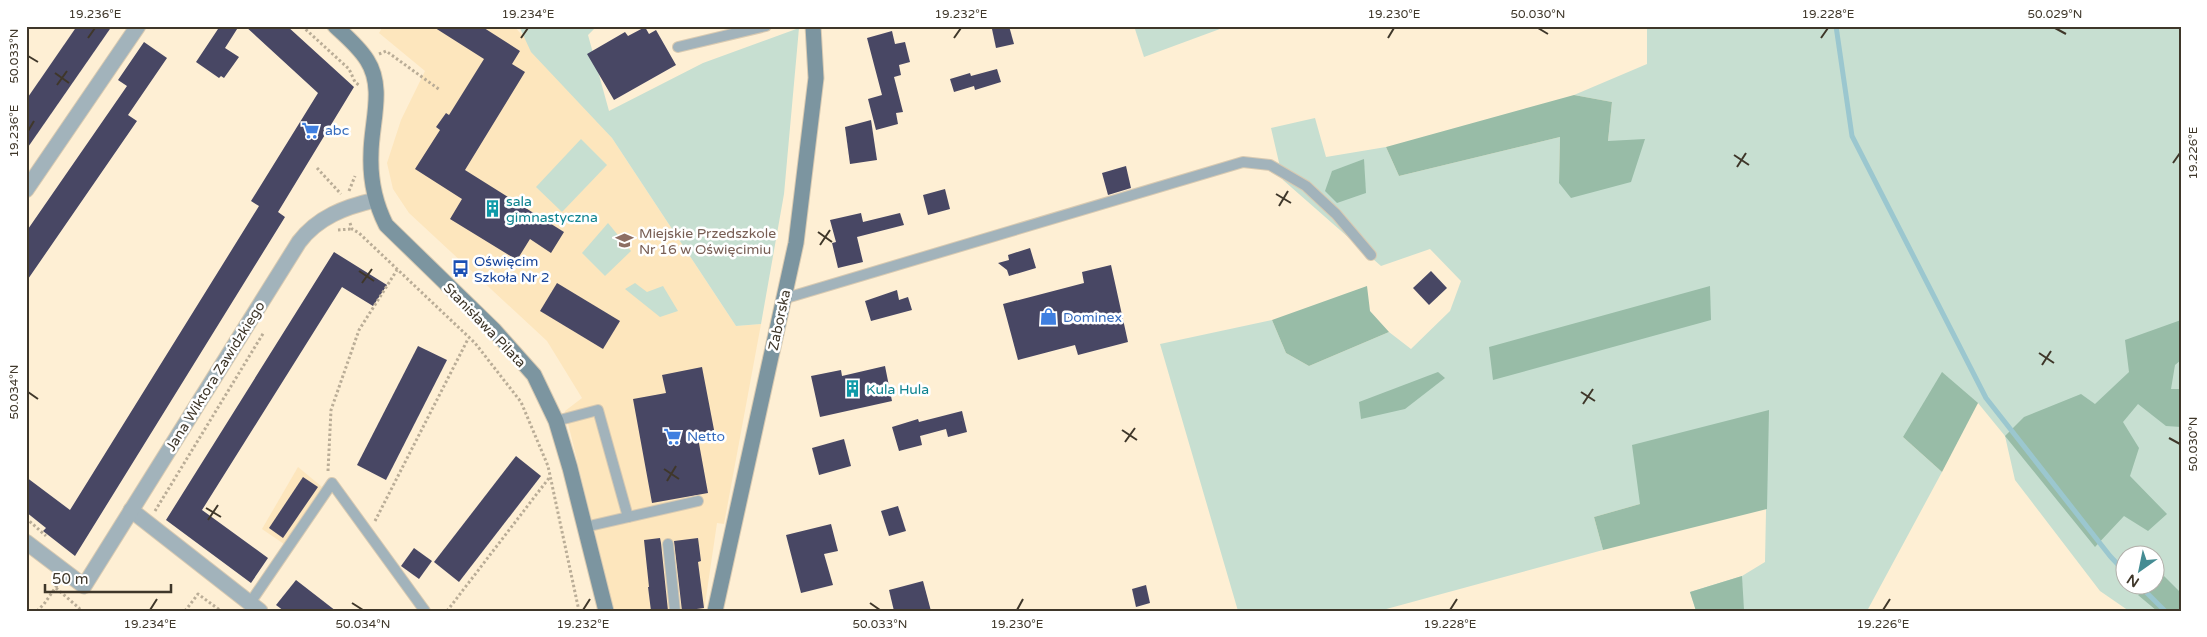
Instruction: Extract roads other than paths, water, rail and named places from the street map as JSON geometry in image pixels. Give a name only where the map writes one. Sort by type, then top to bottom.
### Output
[{"type":"street","points":[[26,190],[138,26]]},
{"type":"street","name":"Stanisława Pilata","points":[[336,26],[368,60],[374,76],[377,93],[371,155],[375,200],[386,225],[494,330],[534,375],[556,421],[586,527],[606,611]]},
{"type":"street","name":"Zaborska","points":[[715,611],[796,243],[816,78],[813,26]]},
{"type":"street","name":"Jana Wiktora Zawidzkiego","points":[[26,542],[84,586],[308,230],[346,207],[375,200]]},
{"type":"street","points":[[131,510],[255,607]]},
{"type":"lane","points":[[678,46],[766,26]]},
{"type":"lane","points":[[783,300],[1243,162],[1270,165],[1306,186],[1336,214],[1371,255]]},
{"type":"lane","points":[[556,421],[598,410],[628,517]]},
{"type":"lane","points":[[255,607],[332,482],[425,611]]},
{"type":"lane","points":[[586,527],[698,501]]},
{"type":"lane","points":[[668,544],[675,611]]},
{"type":"waterway","points":[[1836,26],[1852,136],[1986,398],[2114,560]]},
{"type":"waterway","points":[[2148,594],[2165,611]]},
{"type":"place","name":"abc","points":[[311,130]]},
{"type":"place","name":"sala gimnastyczna","points":[[492,209]]},
{"type":"place","name":"Miejskie Przedszkole Nr 16 w Oświęcimiu","points":[[625,241]]},
{"type":"place","name":"Oświęcim Szkoła Nr 2","points":[[460,269]]},
{"type":"place","name":"Dominex","points":[[1049,317]]},
{"type":"place","name":"Kula Hula","points":[[852,389]]},
{"type":"place","name":"Netto","points":[[673,436]]}]
